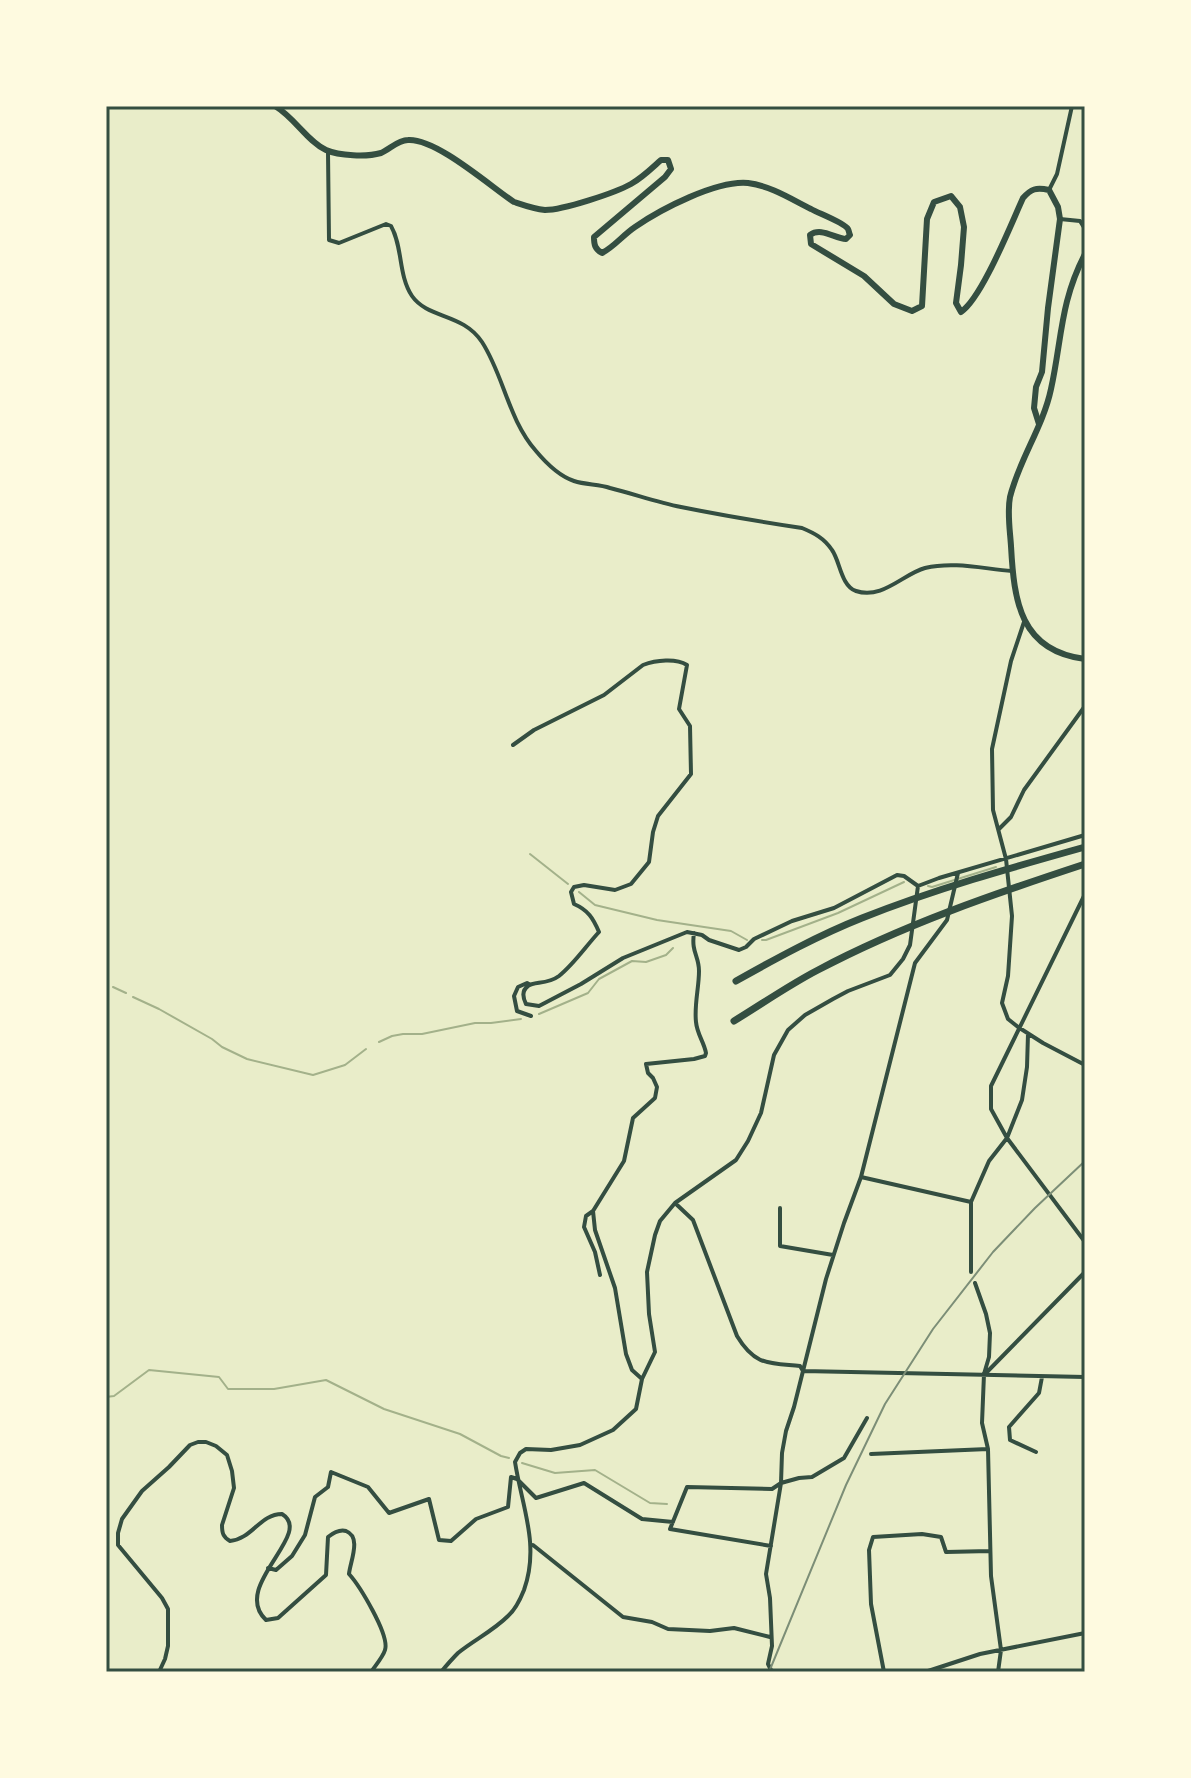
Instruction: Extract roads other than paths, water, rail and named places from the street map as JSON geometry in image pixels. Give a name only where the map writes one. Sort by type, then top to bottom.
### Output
[{"type":"highway","points":[[736,981],[819,937],[906,901],[1085,847]]},
{"type":"highway","points":[[734,1021],[816,971],[902,930],[1085,864]]},
{"type":"main road","points":[[275,106],[328,152],[350,156],[379,153],[408,140],[420,141],[438,148],[514,202],[545,210],[618,190],[661,160],[668,160],[671,169],[665,177],[594,237],[594,245],[602,253],[638,225],[698,193],[728,184],[749,183],[787,195],[847,227],[850,235],[846,239],[814,231],[810,235],[811,244],[864,276],[894,304],[912,311],[922,306],[927,219],[934,202],[951,196],[960,207],[964,227],[956,303],[961,312],[969,307],[993,263],[1023,198],[1031,189],[1049,190],[1060,219],[1042,372],[1036,387],[1034,408],[1039,424]]},
{"type":"main road","points":[[1085,254],[1068,294],[1051,390],[1009,502],[1012,571],[1024,622],[1047,647],[1069,657],[1085,659]]},
{"type":"street","points":[[1049,190],[1057,174],[1072,106]]},
{"type":"street","points":[[328,152],[329,240],[339,243],[386,224],[391,226],[411,295],[428,309],[463,323],[476,333],[487,350],[521,429],[535,450],[556,471],[580,483],[607,487],[679,507],[776,523],[815,533],[834,553],[847,586],[858,592],[880,590],[929,567],[963,565],[1012,571]]},
{"type":"street","points":[[1060,219],[1080,221],[1085,229]]},
{"type":"street","points":[[1024,622],[1011,661],[992,749],[993,810],[1006,859],[1012,916],[1002,1003],[1008,1019],[1018,1027],[1085,1065]]},
{"type":"street","points":[[513,745],[534,730],[604,695],[643,665],[669,661],[681,661],[687,665],[679,709],[690,726],[691,774],[658,816],[649,862],[631,884],[615,890],[584,885],[574,887],[571,892],[574,904],[593,917],[599,932],[559,976],[547,983],[527,983],[518,987],[514,996],[517,1011],[531,1016]]},
{"type":"street","points":[[999,829],[1011,817],[1024,790],[1085,706]]},
{"type":"street","points":[[918,886],[1085,835]]},
{"type":"street","points":[[772,1672],[768,1664],[772,1646],[766,1574],[786,1431],[833,1255],[861,1177],[915,963],[947,920],[958,873]]},
{"type":"street","points":[[530,985],[523,994],[524,1000],[526,1004],[539,1006],[623,958],[687,932],[739,950],[754,939],[792,921],[834,908],[897,875],[918,886]]},
{"type":"street","points":[[441,1672],[456,1654],[509,1616],[517,1606],[529,1576],[532,1545],[515,1462],[520,1453],[526,1449],[551,1450],[580,1445],[613,1430],[636,1409],[642,1379],[656,1349],[649,1314],[647,1272],[660,1221],[675,1203],[736,1160],[761,1113],[774,1055],[788,1030],[805,1015],[833,999],[890,975],[903,959],[910,945],[918,886]]},
{"type":"street","points":[[1085,894],[1018,1027],[990,1092],[991,1109],[1007,1138],[1085,1242]]},
{"type":"street","points":[[600,1275],[595,1252],[584,1227],[586,1216],[593,1211],[624,1161],[633,1118],[655,1098],[657,1087],[646,1064],[694,1059],[706,1053],[696,1021],[699,969],[694,951],[694,933]]},
{"type":"street","points":[[971,1272],[971,1202],[989,1161],[1007,1138],[1022,1100],[1028,1034]]},
{"type":"street","points":[[861,1177],[971,1202]]},
{"type":"street","points":[[675,1203],[693,1220],[737,1336],[747,1352],[766,1363],[800,1366],[803,1371]]},
{"type":"street","points":[[780,1208],[780,1246],[833,1255]]},
{"type":"street","points":[[593,1211],[595,1230],[615,1288],[626,1354],[632,1370],[642,1379]]},
{"type":"street","points":[[984,1374],[1085,1272]]},
{"type":"street","points":[[975,1283],[990,1333],[982,1423],[988,1449],[991,1576],[1001,1650],[998,1672]]},
{"type":"street","points":[[803,1371],[1085,1377]]},
{"type":"street","points":[[1036,1452],[1010,1440],[1009,1427],[1039,1393],[1042,1377]]},
{"type":"street","points":[[771,1546],[670,1529],[687,1487],[772,1489],[781,1483],[812,1477],[844,1458],[867,1418]]},
{"type":"street","points":[[159,1672],[168,1646],[168,1609],[118,1545],[118,1533],[122,1519],[142,1491],[190,1445],[206,1442],[227,1455],[232,1471],[234,1488],[222,1525],[225,1538],[230,1541],[243,1539],[271,1515],[282,1514],[291,1521],[288,1538],[259,1588],[258,1610],[266,1620],[278,1618],[326,1575],[328,1537],[339,1531],[351,1535],[354,1545],[349,1574],[385,1637],[386,1649],[371,1672]]},
{"type":"street","points":[[871,1454],[988,1449]]},
{"type":"street","points":[[268,1568],[276,1570],[292,1556],[305,1535],[315,1497],[328,1487],[331,1472],[368,1487],[389,1513],[429,1499],[439,1540],[451,1541],[476,1519],[508,1507],[511,1477],[536,1498],[584,1483],[642,1519],[673,1522]]},
{"type":"street","points":[[884,1672],[871,1604],[869,1550],[873,1537],[922,1534],[941,1537],[946,1552],[990,1551]]},
{"type":"street","points":[[532,1545],[623,1617],[652,1622],[668,1629],[710,1631],[734,1628],[770,1637]]},
{"type":"street","points":[[925,1672],[980,1654],[1085,1633]]},
{"type":"waterway","points":[[530,854],[568,884]]},
{"type":"waterway","points":[[928,886],[996,867]]},
{"type":"waterway","points":[[762,940],[838,913],[904,882]]},
{"type":"waterway","points":[[579,892],[595,905],[657,920],[731,931],[747,940]]},
{"type":"waterway","points":[[539,1014],[588,993],[599,979],[632,961],[646,962],[666,955],[673,948]]},
{"type":"waterway","points":[[113,987],[126,993]]},
{"type":"waterway","points":[[133,997],[247,1059],[313,1075],[345,1065],[366,1049]]},
{"type":"waterway","points":[[379,1042],[403,1034],[521,1019]]},
{"type":"waterway","points":[[106,1397],[114,1396],[149,1370],[219,1377],[228,1389],[274,1389],[326,1380],[384,1409],[460,1434],[509,1458]]},
{"type":"waterway","points":[[522,1463],[555,1473],[595,1470],[650,1503],[667,1504]]},
{"type":"railway","points":[[769,1672],[846,1485],[885,1404],[933,1329],[993,1252],[1085,1161]]}]
